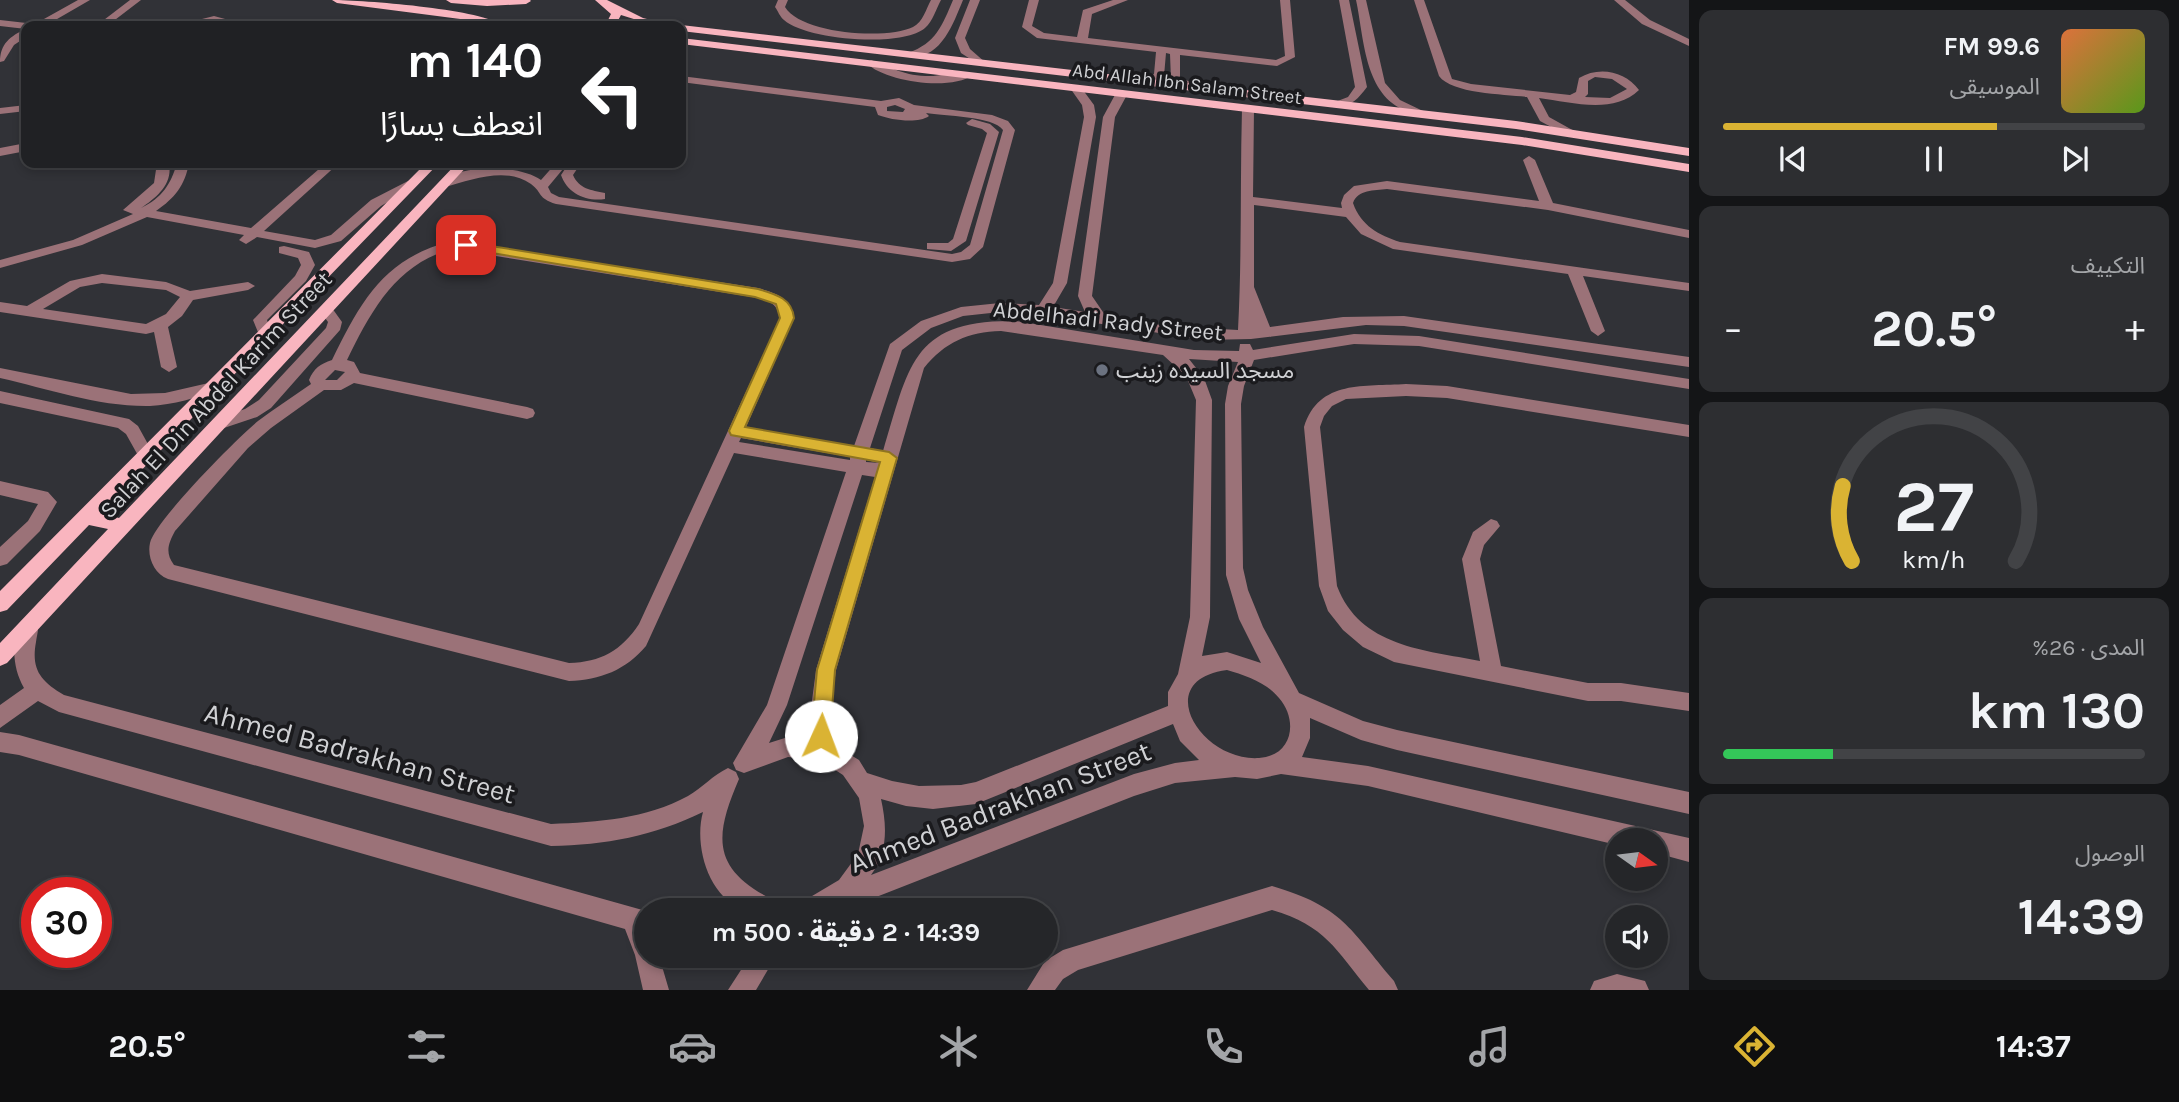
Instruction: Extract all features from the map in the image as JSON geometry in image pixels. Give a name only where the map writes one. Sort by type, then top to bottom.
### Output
[{"type":"main road","points":[[337,0],[451,14],[479,21]]},
{"type":"main road","points":[[451,0],[527,0]]},
{"type":"main road","points":[[498,21],[505,11],[527,0]]},
{"type":"main road","points":[[451,14],[467,8],[468,4],[463,2]]},
{"type":"main road","points":[[606,3],[648,21]]},
{"type":"main road","points":[[606,3],[616,15],[613,21]]},
{"type":"main road","name":"Abd Allah Ibn Salam Street","points":[[686,28],[1516,125],[1689,152]]},
{"type":"main road","name":"Abd Allah Ibn Salam Street","points":[[686,42],[1566,146],[1689,168]]},
{"type":"main road","points":[[997,79],[1002,65]]},
{"type":"main road","name":"Salah El Din Abdel Karim Street","points":[[0,604],[428,168]]},
{"type":"main road","name":"Salah El Din Abdel Karim Street","points":[[0,657],[459,168]]},
{"type":"main road","points":[[86,517],[124,526]]},
{"type":"street","points":[[47,21],[85,0]]},
{"type":"street","points":[[109,21],[136,0]]},
{"type":"street","points":[[122,21],[149,0]]},
{"type":"street","points":[[792,0],[783,5],[790,21],[861,36],[893,36],[906,33],[925,23],[936,0]]},
{"type":"street","points":[[912,55],[929,49],[940,41],[958,0]]},
{"type":"street","points":[[975,0],[961,38],[965,51],[981,63]]},
{"type":"street","points":[[1034,0],[1027,25],[1032,32],[1046,37],[1272,63],[1286,61],[1290,56],[1286,0]]},
{"type":"street","points":[[1082,41],[1087,12],[1123,0]]},
{"type":"street","points":[[1339,104],[1356,95],[1361,87],[1344,0]]},
{"type":"street","points":[[1361,0],[1383,90],[1396,102],[1419,113]]},
{"type":"street","points":[[1419,0],[1448,81],[1470,87],[1525,94],[1571,99],[1611,101],[1633,90],[1626,81],[1593,74],[1583,80],[1582,94],[1571,99]]},
{"type":"street","points":[[1619,0],[1646,22],[1689,43]]},
{"type":"street","points":[[204,21],[223,21]]},
{"type":"street","points":[[1348,21],[1366,23]]},
{"type":"street","points":[[0,23],[21,29]]},
{"type":"street","points":[[0,35],[21,29]]},
{"type":"street","points":[[0,60],[21,30]]},
{"type":"street","points":[[1146,82],[1159,76],[1161,50]]},
{"type":"street","points":[[1175,52],[1175,78],[1192,87]]},
{"type":"street","points":[[871,63],[882,72],[926,79],[941,80],[968,75]]},
{"type":"street","points":[[884,106],[898,80],[895,75]]},
{"type":"street","points":[[909,109],[918,83],[926,79]]},
{"type":"street","points":[[686,83],[884,106]]},
{"type":"street","points":[[1042,311],[1053,298],[1060,283],[1090,117],[1088,105],[1076,88]]},
{"type":"street","points":[[1102,321],[1087,305],[1085,296],[1109,117],[1122,93]]},
{"type":"street","points":[[1516,125],[1525,120],[1528,113],[1525,94]]},
{"type":"street","points":[[1525,94],[1544,119],[1570,132]]},
{"type":"street","points":[[567,168],[571,185],[582,192],[720,219],[958,258],[974,251],[1009,130],[1004,123],[992,118],[909,109],[890,116],[884,106]]},
{"type":"street","points":[[0,111],[21,108]]},
{"type":"street","points":[[1243,108],[1249,286],[1239,335],[1248,356],[1236,386],[1233,404],[1234,571],[1240,598],[1301,724],[1297,747],[1282,764]]},
{"type":"street","points":[[493,168],[537,181],[545,195],[556,200],[946,248],[955,246],[960,241],[993,132],[989,127],[909,109]]},
{"type":"street","points":[[0,144],[21,140]]},
{"type":"street","points":[[0,152],[21,148]]},
{"type":"street","points":[[1530,160],[1548,206]]},
{"type":"street","points":[[135,215],[158,188],[164,177],[163,168]]},
{"type":"street","points":[[0,264],[61,247],[135,215],[174,190],[182,168]]},
{"type":"street","points":[[248,238],[327,168]]},
{"type":"street","points":[[445,183],[480,168]]},
{"type":"street","points":[[501,168],[533,172],[555,168]]},
{"type":"street","points":[[542,187],[564,168]]},
{"type":"street","points":[[980,175],[996,177]]},
{"type":"street","points":[[248,238],[306,244],[330,241],[376,204],[412,184]]},
{"type":"street","points":[[1689,234],[1548,206],[1387,185],[1371,186],[1350,195],[1347,203],[1349,213],[1366,232],[1398,246],[1689,287]]},
{"type":"street","points":[[975,191],[992,194]]},
{"type":"street","points":[[1247,200],[1349,213]]},
{"type":"street","points":[[0,254],[45,244],[116,217],[135,215],[248,238],[299,253],[307,259],[306,271],[260,320],[265,334]]},
{"type":"street","points":[[466,245],[758,293],[780,301],[786,309],[787,318],[733,439],[637,644],[624,657],[607,667],[588,672],[569,672],[168,571],[159,559],[159,543],[169,526],[242,444],[326,374],[373,299],[410,259],[437,247],[466,245]]},
{"type":"street","points":[[1573,269],[1598,331]]},
{"type":"street","points":[[31,311],[49,297],[71,286],[111,277],[176,288],[187,296],[248,286]]},
{"type":"street","points":[[1249,286],[1264,332]]},
{"type":"street","points":[[0,307],[140,328],[160,325],[178,311],[187,296]]},
{"type":"street","points":[[981,307],[990,325]]},
{"type":"street","name":"Abdelhadi Rady Street","points":[[736,771],[758,745],[777,705],[856,459],[895,348],[923,324],[962,309],[1021,308],[1102,321],[1169,341],[1194,355],[1248,356],[1353,340],[1419,341],[1689,384]]},
{"type":"street","points":[[221,424],[259,409],[297,369],[335,326],[327,311]]},
{"type":"street","name":"Abdelhadi Rady Street","points":[[824,751],[820,716],[826,670],[917,366],[928,351],[945,338],[967,329],[990,325],[1169,341],[1336,322],[1390,320],[1448,326],[1689,362]]},
{"type":"street","points":[[160,325],[169,367]]},
{"type":"street","points":[[1169,341],[1194,372],[1202,386],[1204,400],[1200,617],[1188,673],[1178,691],[1178,712],[1189,734],[1208,754],[1233,767],[1259,770],[1282,764],[1368,776],[1605,831]]},
{"type":"street","points":[[297,369],[326,374],[352,369],[351,377],[341,385],[326,374]]},
{"type":"street","points":[[0,373],[149,400],[213,387]]},
{"type":"street","points":[[351,377],[527,412]]},
{"type":"street","points":[[1689,431],[1428,390],[1344,394],[1326,402],[1316,414],[1312,427],[1328,586],[1335,605],[1350,624],[1370,640],[1394,653],[1493,675],[1588,692],[1621,692],[1689,703]]},
{"type":"street","points":[[0,397],[123,423],[132,430],[146,455]]},
{"type":"street","points":[[102,417],[123,397]]},
{"type":"street","points":[[733,439],[887,465]]},
{"type":"street","points":[[0,488],[43,497],[48,502],[45,511],[34,525],[0,558]]},
{"type":"street","points":[[1491,526],[1479,534],[1471,559],[1493,675]]},
{"type":"street","points":[[0,718],[10,707],[37,691],[26,672],[24,650],[29,626]]},
{"type":"street","points":[[1188,673],[1203,663],[1224,660],[1235,662],[1267,674],[1289,695],[1361,730],[1396,740],[1686,801]]},
{"type":"street","name":"Ahmed Badrakhan Street","points":[[37,691],[59,703],[551,835],[601,834],[649,823],[694,805],[736,771]]},
{"type":"street","name":"Ahmed Badrakhan Street","points":[[864,782],[910,797],[948,799],[976,793],[1178,712]]},
{"type":"street","points":[[0,742],[46,752],[634,920]]},
{"type":"street","points":[[744,898],[723,878],[712,854],[709,827],[715,802],[736,771],[763,752],[804,746],[824,751],[846,763],[864,782],[875,806],[877,834],[870,861],[853,885],[833,898]]},
{"type":"street","name":"Ahmed Badrakhan Street","points":[[841,898],[1134,785],[1175,773],[1233,767]]},
{"type":"street","points":[[1668,845],[1689,850]]},
{"type":"street","points":[[1040,990],[1054,970],[1072,959],[1272,898],[1296,904],[1340,930],[1385,990]]},
{"type":"street","points":[[651,968],[656,990]]},
{"type":"street","points":[[741,990],[756,968]]},
{"type":"street","points":[[1603,990],[1617,987],[1636,990]]},
{"type":"place","name":"مسجد السيده زينب","points":[[1102,370]]},
{"type":"route","points":[[466,245],[758,293],[780,301],[786,309],[787,318],[736,431],[889,458],[826,670],[820,716],[821,736]]}]
